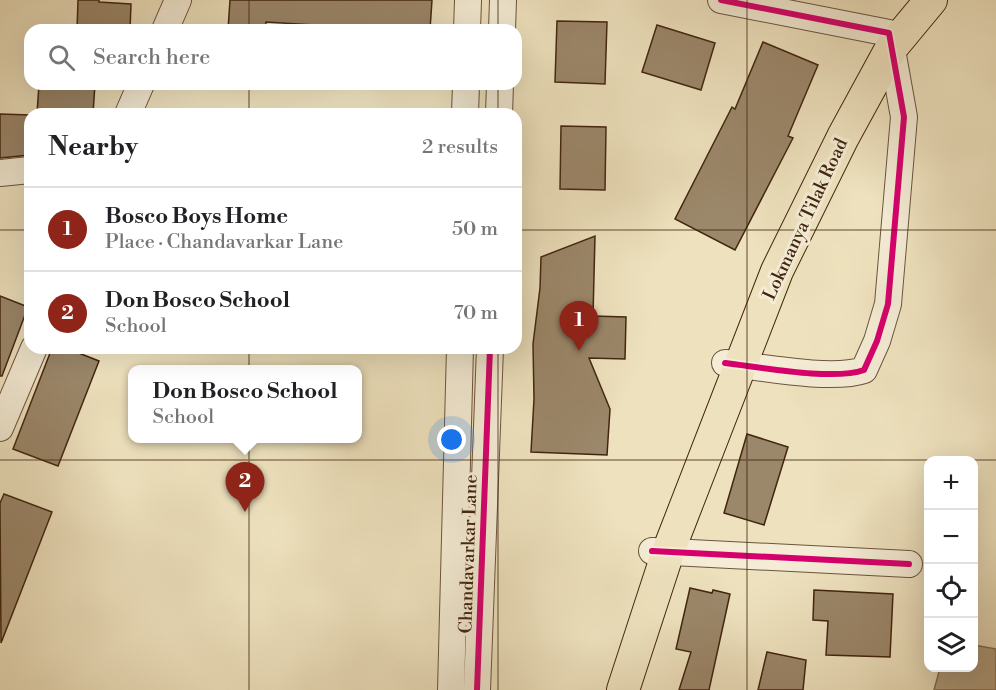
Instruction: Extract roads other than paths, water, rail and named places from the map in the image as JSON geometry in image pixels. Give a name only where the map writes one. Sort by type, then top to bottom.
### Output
[{"type":"main road","name":"Lokmanya Tilak Road","points":[[604,690],[733,364],[775,232],[891,40],[910,0]]},
{"type":"main road","name":"Lokmanya Tilak Road","points":[[891,40],[931,0]]},
{"type":"main road","name":"Lokmanya Tilak Road","points":[[623,690],[660,551]]},
{"type":"street","points":[[168,24],[178,0]]},
{"type":"street","points":[[467,24],[468,0]]},
{"type":"street","points":[[502,24],[503,0]]},
{"type":"street","points":[[721,0],[891,40],[904,117],[888,304],[878,341],[864,370],[843,375],[733,364]]},
{"type":"street","points":[[131,108],[138,90]]},
{"type":"street","points":[[465,108],[466,90]]},
{"type":"street","points":[[499,108],[500,90]]},
{"type":"street","points":[[0,173],[24,171]]},
{"type":"street","points":[[0,428],[31,354]]},
{"type":"street","name":"Chandavarkar Lane","points":[[451,690],[460,354]]},
{"type":"street","name":"Chandavarkar Lane","points":[[477,690],[490,354]]},
{"type":"street","points":[[660,551],[909,564]]},
{"type":"place","name":"Bosco Boys Home","points":[[579,351]]},
{"type":"place","name":"Don Bosco School","points":[[245,512]]}]
